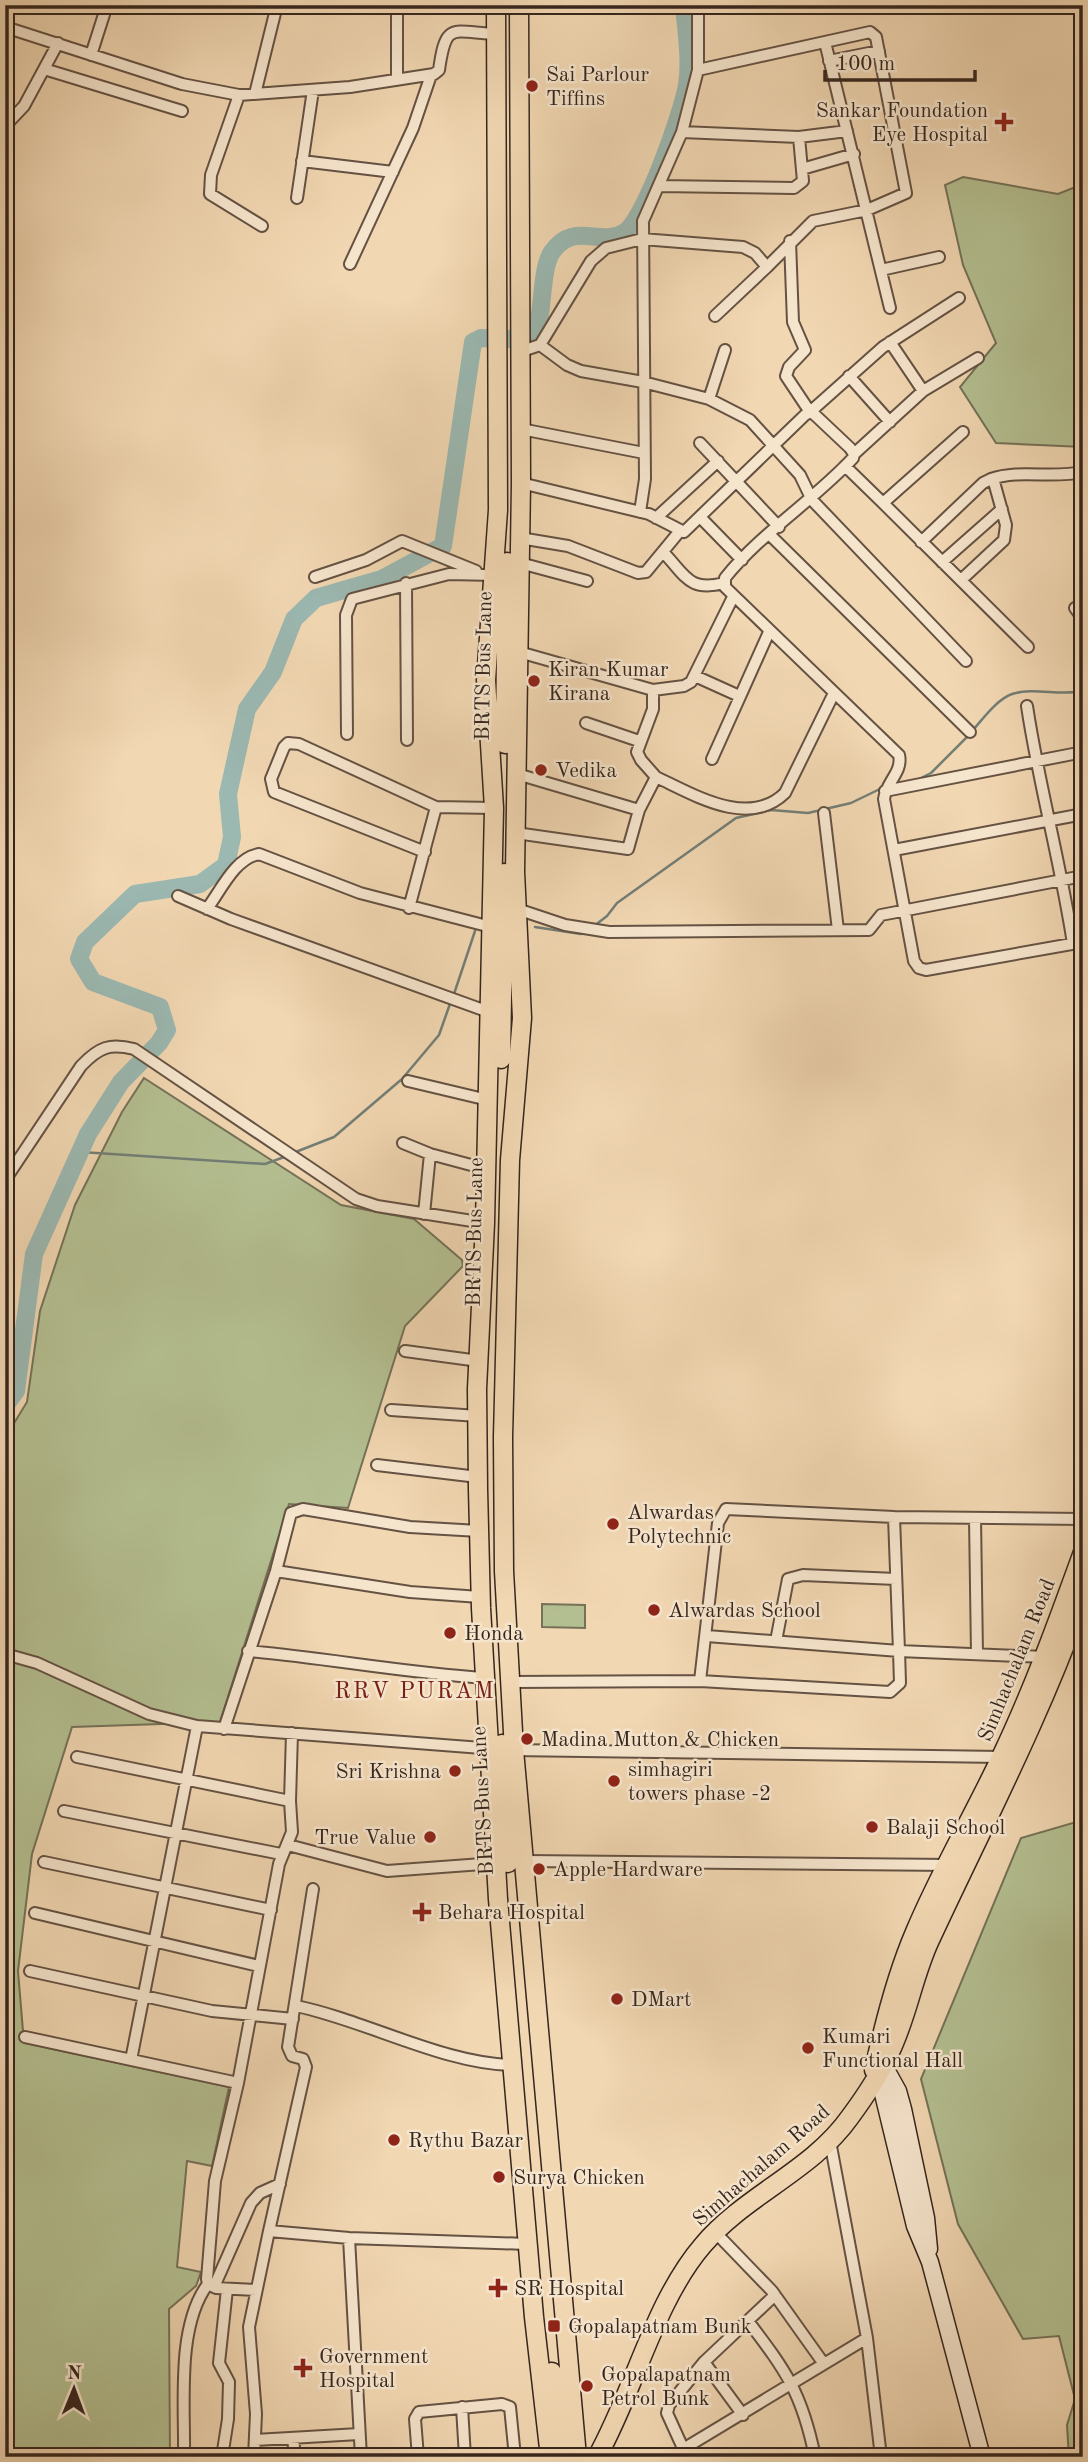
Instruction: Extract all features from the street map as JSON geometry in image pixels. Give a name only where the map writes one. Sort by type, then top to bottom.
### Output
[{"type":"main road","points":[[496,5],[509,301],[521,429],[522,483],[516,833],[521,1042],[511,1150],[503,1437],[504,1571],[510,1682],[502,1749],[496,1863],[527,2244],[550,2457]]},
{"type":"main road","points":[[507,5],[509,301]]},
{"type":"main road","points":[[509,301],[519,5]]},
{"type":"main road","points":[[513,351],[489,574],[486,680],[494,808],[478,1416],[480,1597],[485,1678],[524,1861],[577,2457]]},
{"type":"main road","name":"BRTS Bus Lane","points":[[513,351],[494,1541],[512,1938],[544,2312],[565,2457]]},
{"type":"main road","name":"Simhachalam Road","points":[[597,2457],[624,2405],[676,2278],[715,2232],[830,2141],[849,2119],[878,2074],[889,2008],[913,1935],[946,1863],[1052,1653],[1083,1552]]},
{"type":"main road","points":[[878,2074],[919,1966],[963,1871],[1052,1653],[1083,1597]]},
{"type":"main road","points":[[589,2457],[624,2405]]},
{"type":"street","points":[[91,55],[107,5]]},
{"type":"street","points":[[255,94],[277,5]]},
{"type":"street","points":[[397,5],[397,80]]},
{"type":"street","points":[[640,512],[645,479],[643,221],[682,132],[698,70],[698,5]]},
{"type":"street","points":[[5,27],[181,84],[239,95],[313,90],[431,75],[439,70],[443,41],[447,36],[456,32],[496,34]]},
{"type":"street","points":[[698,70],[870,33],[876,37],[907,188],[902,197],[867,210],[821,218],[790,241],[767,267],[715,316]]},
{"type":"street","points":[[825,42],[855,154],[890,308]]},
{"type":"street","points":[[5,126],[24,106],[58,43]]},
{"type":"street","points":[[830,61],[879,51]]},
{"type":"street","points":[[44,69],[182,111]]},
{"type":"street","points":[[350,264],[413,128],[431,75]]},
{"type":"street","points":[[297,198],[313,90]]},
{"type":"street","points":[[239,95],[211,175],[210,194],[262,226]]},
{"type":"street","points":[[682,132],[799,137],[847,131]]},
{"type":"street","points":[[659,186],[794,188],[803,181],[799,137]]},
{"type":"street","points":[[802,169],[855,154]]},
{"type":"street","points":[[302,161],[393,172]]},
{"type":"street","points":[[513,351],[540,345],[597,255],[606,248],[642,239],[743,247],[755,253],[767,267]]},
{"type":"street","points":[[790,241],[793,322],[805,345],[802,355],[789,367],[786,376],[810,412],[854,454]]},
{"type":"street","points":[[881,270],[939,257]]},
{"type":"street","points":[[522,483],[640,512],[679,532],[689,530],[849,376],[890,342],[959,298]]},
{"type":"street","points":[[890,342],[923,391]]},
{"type":"street","points":[[540,345],[567,365],[709,399],[750,420],[800,475],[811,500],[966,661]]},
{"type":"street","points":[[709,399],[725,350]]},
{"type":"street","points":[[664,553],[694,584],[702,587],[724,583],[742,560],[811,500],[854,454],[923,391],[978,358]]},
{"type":"street","points":[[849,376],[890,422]]},
{"type":"street","points":[[521,429],[644,453]]},
{"type":"street","points":[[883,503],[963,432]]},
{"type":"street","points":[[700,443],[738,481],[774,531],[970,732]]},
{"type":"street","points":[[656,518],[718,461]]},
{"type":"street","points":[[845,466],[1028,647]]},
{"type":"street","points":[[921,542],[991,479],[1008,474],[1047,477],[1083,472]]},
{"type":"street","points":[[961,580],[1004,540],[1006,525],[996,485],[991,479]]},
{"type":"street","points":[[942,562],[1002,509]]},
{"type":"street","points":[[700,517],[742,560]]},
{"type":"street","points":[[520,538],[568,546],[638,573],[646,572],[679,532]]},
{"type":"street","points":[[314,577],[366,560],[406,541],[489,574]]},
{"type":"street","points":[[520,564],[587,581]]},
{"type":"street","points":[[347,734],[348,605],[359,595],[406,583],[449,574],[489,574]]},
{"type":"street","points":[[406,583],[407,740]]},
{"type":"street","points":[[724,583],[733,597],[898,755],[901,763],[886,791],[914,961],[919,968],[926,970],[1078,943],[1046,819],[1027,706]]},
{"type":"street","points":[[519,652],[653,690],[684,686],[695,676],[733,597]]},
{"type":"street","points":[[1075,608],[1083,618]]},
{"type":"street","points":[[712,758],[769,632]]},
{"type":"street","points":[[695,676],[737,695]]},
{"type":"street","points":[[653,690],[653,709],[637,751],[641,760],[656,777],[728,808],[748,808],[772,802],[785,793],[834,693]]},
{"type":"street","points":[[586,723],[639,741]]},
{"type":"street","points":[[425,852],[274,792],[271,779],[284,747],[293,742],[436,807],[494,808]]},
{"type":"street","points":[[886,791],[1083,752]]},
{"type":"street","points":[[517,774],[639,810]]},
{"type":"street","points":[[516,833],[628,849],[639,810],[656,777]]},
{"type":"street","points":[[409,908],[436,807]]},
{"type":"street","points":[[824,813],[838,930]]},
{"type":"street","points":[[894,850],[1083,814]]},
{"type":"street","points":[[207,909],[240,863],[248,856],[259,854],[360,893],[409,908],[491,927]]},
{"type":"street","points":[[517,909],[594,930],[869,930],[881,915],[1083,876]]},
{"type":"street","points":[[178,896],[489,1012]]},
{"type":"street","points":[[5,1180],[94,1052],[113,1044],[134,1049],[356,1199],[377,1206],[485,1223]]},
{"type":"street","points":[[408,1081],[488,1100]]},
{"type":"street","points":[[403,1143],[430,1154],[486,1169]]},
{"type":"street","points":[[424,1214],[430,1154]]},
{"type":"street","points":[[405,1351],[479,1361]]},
{"type":"street","points":[[391,1410],[478,1416]]},
{"type":"street","points":[[377,1465],[478,1477]]},
{"type":"street","points":[[701,1681],[718,1523],[726,1508],[894,1517],[1083,1519]]},
{"type":"street","points":[[224,1730],[276,1571],[288,1519],[296,1509],[410,1527],[479,1531]]},
{"type":"street","points":[[510,1682],[701,1681],[890,1692],[900,1683],[894,1517]]},
{"type":"street","points":[[975,1518],[977,1654]]},
{"type":"street","points":[[276,1571],[410,1592],[480,1597]]},
{"type":"street","points":[[776,1641],[788,1579],[803,1575],[897,1579]]},
{"type":"street","points":[[706,1636],[898,1651],[1052,1653]]},
{"type":"street","points":[[248,1651],[310,1656],[413,1673],[485,1678]]},
{"type":"street","points":[[5,1654],[48,1668],[149,1714],[224,1730],[502,1749],[1001,1757]]},
{"type":"street","points":[[131,2060],[197,1726]]},
{"type":"street","points":[[211,2286],[213,2190],[227,2118],[238,2082],[271,1910],[285,1849],[292,1832],[292,1733]]},
{"type":"street","points":[[77,1758],[290,1801]]},
{"type":"street","points":[[64,1811],[176,1835],[285,1849],[387,1871],[496,1863]]},
{"type":"street","points":[[524,1861],[946,1863],[963,1871]]},
{"type":"street","points":[[44,1863],[271,1910]]},
{"type":"street","points":[[254,2457],[249,2337],[256,2290],[306,2067],[303,2059],[289,2052],[313,1889]]},
{"type":"street","points":[[35,1913],[260,1966]]},
{"type":"street","points":[[30,1971],[144,1994],[201,2009],[249,2017],[293,2019]]},
{"type":"street","points":[[296,2006],[323,2012],[476,2062],[514,2065]]},
{"type":"street","points":[[25,2037],[238,2082]]},
{"type":"street","points":[[878,2074],[898,2091],[926,2218],[930,2262],[982,2457]]},
{"type":"street","points":[[830,2141],[867,2338],[881,2457]]},
{"type":"street","points":[[184,2457],[188,2331],[196,2303],[211,2286],[251,2203],[260,2193],[280,2184]]},
{"type":"street","points":[[269,2231],[349,2238],[527,2244]]},
{"type":"street","points":[[715,2232],[775,2295],[824,2364]]},
{"type":"street","points":[[349,2238],[361,2457]]},
{"type":"street","points":[[211,2286],[256,2290]]},
{"type":"street","points":[[222,2457],[229,2382],[219,2363],[227,2289]]},
{"type":"street","points":[[686,2453],[667,2410],[704,2362],[775,2295]]},
{"type":"street","points":[[748,2321],[793,2384],[808,2421],[816,2457]]},
{"type":"street","points":[[670,2457],[686,2453],[867,2338]]},
{"type":"street","points":[[704,2362],[743,2416]]},
{"type":"street","points":[[418,2457],[415,2418],[419,2412],[502,2404],[510,2407],[515,2457]]},
{"type":"street","points":[[462,2407],[466,2457]]},
{"type":"street","points":[[255,2440],[359,2434]]},
{"type":"street","points":[[293,2438],[295,2457]]},
{"type":"green space","points":[[963,177],[1058,194],[1083,184],[1083,447],[996,443],[960,387],[996,343],[963,265],[945,185]]},
{"type":"green space","points":[[144,1078],[341,1205],[414,1219],[462,1260],[463,1266],[405,1326],[348,1508],[289,1504],[220,1722],[72,1727],[32,1854],[18,1971],[24,2043],[229,2087],[212,2166],[187,2161],[177,2267],[201,2272],[196,2286],[169,2309],[170,2457],[5,2457],[5,1438],[27,1402],[40,1311],[75,1205],[122,1112]]},
{"type":"green space","points":[[542,1604],[585,1605],[585,1628],[542,1627]]},
{"type":"green space","points":[[1083,1820],[1083,2457],[1069,2457],[1067,2425],[1075,2399],[1059,2336],[1023,2339],[958,2224],[921,2079],[1021,1838]]},
{"type":"waterway","points":[[5,1406],[16,1391],[34,1254],[88,1134],[121,1082],[159,1043],[167,1030],[160,1007],[93,982],[79,959],[85,942],[135,894],[200,884],[226,865],[232,837],[228,794],[247,709],[273,672],[294,619],[316,598],[382,579],[443,546],[473,342],[481,338],[534,340],[548,260],[552,252],[570,238],[616,236],[625,232],[633,223],[653,186],[687,85],[684,5]]},
{"type":"waterway","points":[[972,731],[995,705],[1012,694],[1029,691],[1083,691]]},
{"type":"waterway","points":[[917,780],[931,773],[968,736]]},
{"type":"waterway","points":[[594,926],[607,916],[617,903],[736,818],[771,810],[808,813],[851,803],[884,787]]},
{"type":"waterway","points":[[535,927],[581,934],[585,931]]},
{"type":"waterway","points":[[454,994],[475,931]]},
{"type":"waterway","points":[[293,1153],[334,1137],[402,1079],[439,1035],[451,1001]]},
{"type":"waterway","points":[[81,1152],[265,1164],[287,1156]]},
{"type":"place","name":"Sai Parlour Tiffins","points":[[532,86]]},
{"type":"place","name":"Sankar Foundation Eye Hospital","points":[[1004,122]]},
{"type":"place","name":"Kiran Kumar Kirana","points":[[534,681]]},
{"type":"place","name":"Vedika","points":[[541,770]]},
{"type":"place","name":"Alwardas Polytechnic","points":[[613,1524]]},
{"type":"place","name":"Alwardas School","points":[[654,1610]]},
{"type":"place","name":"Honda","points":[[450,1633]]},
{"type":"place","name":"Madina Mutton & Chicken","points":[[527,1739]]},
{"type":"place","name":"Sri Krishna","points":[[455,1771]]},
{"type":"place","name":"simhagiri towers phase -2","points":[[614,1781]]},
{"type":"place","name":"Balaji School","points":[[872,1827]]},
{"type":"place","name":"True Value","points":[[430,1837]]},
{"type":"place","name":"Apple Hardware","points":[[539,1869]]},
{"type":"place","name":"Behara Hospital","points":[[422,1912]]},
{"type":"place","name":"DMart","points":[[617,1999]]},
{"type":"place","name":"Kumari Functional Hall","points":[[808,2048]]},
{"type":"place","name":"Rythu Bazar","points":[[394,2140]]},
{"type":"place","name":"Surya Chicken","points":[[499,2177]]},
{"type":"place","name":"SR Hospital","points":[[498,2288]]},
{"type":"place","name":"Gopalapatnam Bunk","points":[[554,2326]]},
{"type":"place","name":"Government Hospital","points":[[303,2368]]},
{"type":"place","name":"Gopalapatnam Petrol Bunk","points":[[587,2386]]},
{"type":"district","name":"RRV PURAM","points":[[415,1690]]}]
